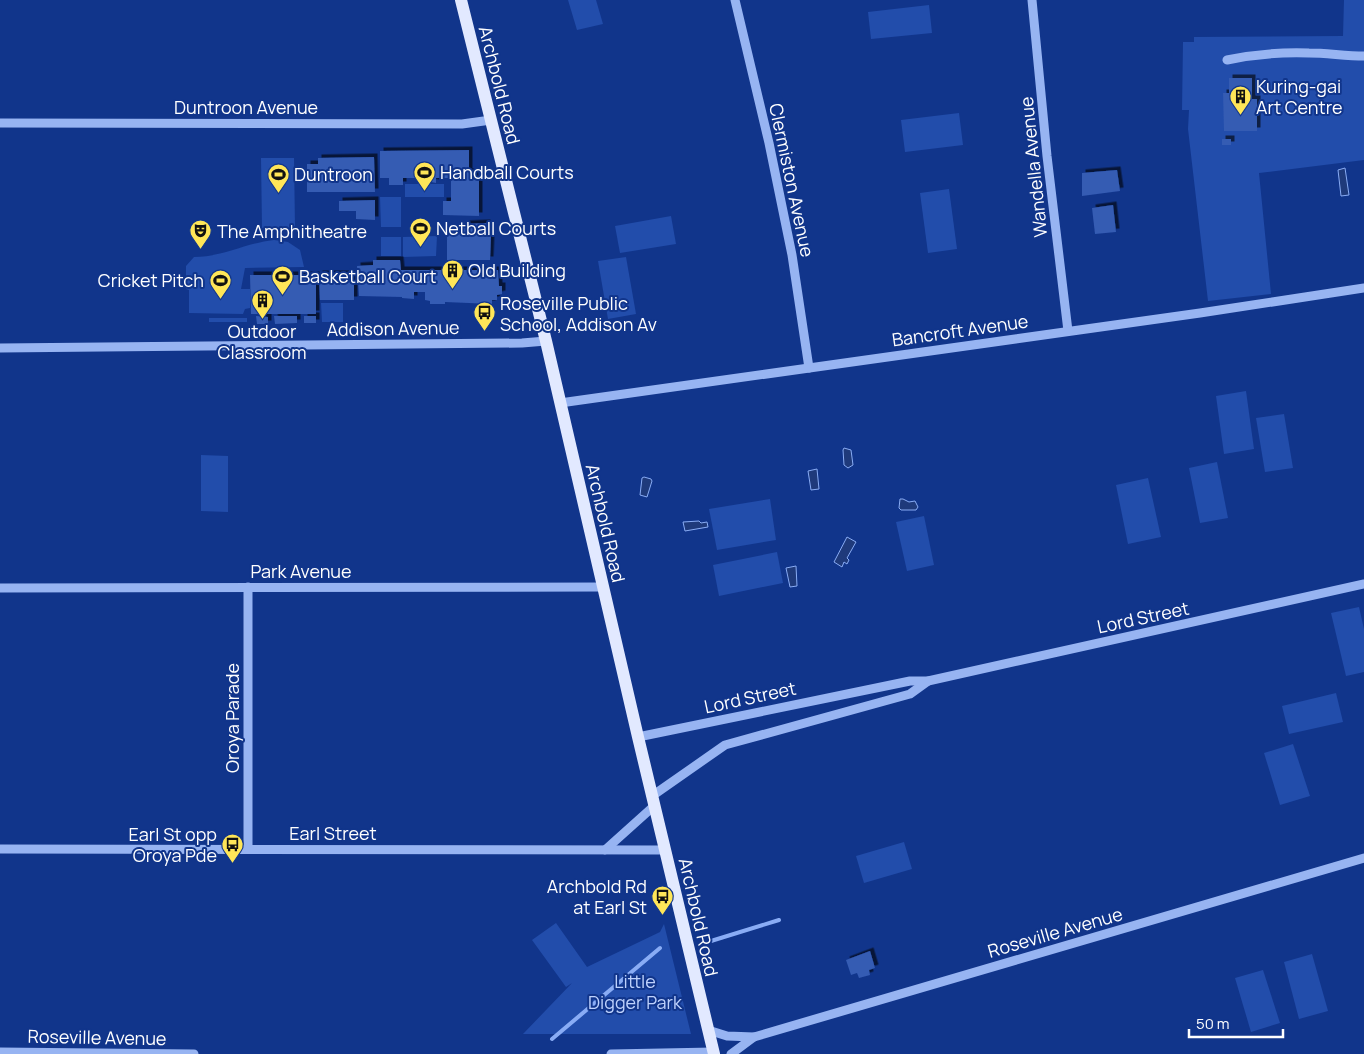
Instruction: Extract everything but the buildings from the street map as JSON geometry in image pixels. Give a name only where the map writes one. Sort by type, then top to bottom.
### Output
[{"type":"main road","name":"Archbold Road","points":[[461,0],[546,341],[714,1053]]},
{"type":"street","name":"Clermiston Avenue","points":[[735,0],[769,143],[792,255],[809,368]]},
{"type":"street","name":"Wandella Avenue","points":[[1032,0],[1046,156],[1068,331]]},
{"type":"street","points":[[1226,60],[1257,54],[1310,53],[1364,56]]},
{"type":"street","name":"Duntroon Avenue","points":[[0,122],[462,124],[491,120]]},
{"type":"street","name":"Bancroft Avenue","points":[[560,403],[1210,312],[1364,288]]},
{"type":"street","name":"Addison Avenue","points":[[0,348],[522,343],[546,341]]},
{"type":"street","name":"Lord Street","points":[[638,737],[910,680],[928,681],[1364,584]]},
{"type":"street","name":"Oroya Parade","points":[[248,587],[248,848]]},
{"type":"street","name":"Park Avenue","points":[[0,588],[603,587]]},
{"type":"street","name":"Lord Street","points":[[605,850],[653,801],[725,745],[910,694],[928,681]]},
{"type":"street","name":"Earl Street","points":[[0,849],[665,850]]},
{"type":"street","name":"Roseville Avenue","points":[[708,1030],[727,1036],[754,1037],[1364,858]]},
{"type":"street","name":"Roseville Avenue","points":[[731,1054],[754,1037]]},
{"type":"street","name":"Roseville Avenue","points":[[0,1052],[194,1054]]},
{"type":"street","points":[[610,1054],[714,1053]]},
{"type":"green space","points":[[568,0],[596,0],[603,24],[577,30]]},
{"type":"green space","points":[[1344,0],[1364,0],[1364,160],[1259,173],[1271,294],[1208,301],[1188,129],[1189,110],[1182,110],[1183,42],[1194,42],[1194,37],[1343,36]]},
{"type":"green space","points":[[929,5],[932,33],[871,39],[868,12]]},
{"type":"green space","points":[[959,113],[963,145],[905,152],[901,120]]},
{"type":"green space","name":"Duntroon","points":[[261,158],[294,158],[295,228],[262,228]]},
{"type":"green space","name":"Handball Courts","points":[[405,184],[444,184],[444,197],[405,197]]},
{"type":"green space","points":[[949,189],[957,249],[928,253],[920,193]]},
{"type":"green space","points":[[380,197],[401,197],[401,227],[381,227]]},
{"type":"green space","points":[[671,216],[676,244],[620,253],[615,226]]},
{"type":"green space","name":"Netball Courts","points":[[437,236],[436,256],[403,257],[403,237]]},
{"type":"green space","points":[[381,237],[401,237],[401,256],[381,256]]},
{"type":"green space","points":[[274,240],[288,242],[300,250],[304,267],[245,268],[241,289],[250,289],[250,308],[245,309],[243,314],[189,313],[186,266],[194,257],[215,255]]},
{"type":"green space","points":[[626,257],[636,314],[608,319],[598,261]]},
{"type":"green space","points":[[321,303],[343,303],[343,322],[322,322]]},
{"type":"green space","points":[[209,318],[247,318],[247,322],[209,322]]},
{"type":"green space","points":[[1246,391],[1254,449],[1224,454],[1216,396]]},
{"type":"green space","points":[[1284,414],[1293,468],[1265,472],[1256,418]]},
{"type":"green space","points":[[201,455],[228,456],[228,512],[201,511]]},
{"type":"green space","points":[[1217,462],[1228,518],[1200,523],[1189,468]]},
{"type":"green space","points":[[1148,478],[1161,537],[1128,544],[1116,485]]},
{"type":"green space","points":[[770,499],[776,540],[717,550],[709,509]]},
{"type":"green space","points":[[924,516],[934,565],[907,571],[896,522]]},
{"type":"green space","points":[[777,552],[783,583],[719,596],[713,565]]},
{"type":"green space","points":[[1359,607],[1364,629],[1364,672],[1346,676],[1331,613]]},
{"type":"green space","points":[[1336,693],[1343,722],[1289,734],[1282,706]]},
{"type":"green space","points":[[1293,744],[1310,796],[1280,805],[1264,753]]},
{"type":"green space","points":[[904,842],[912,869],[864,883],[856,856]]},
{"type":"green space","name":"Little Digger Park","points":[[556,923],[587,967],[660,932],[664,924],[691,1034],[523,1034],[572,983],[566,987],[532,940]]},
{"type":"green space","points":[[1312,954],[1328,1011],[1299,1019],[1284,962]]},
{"type":"green space","points":[[1263,970],[1280,1023],[1251,1032],[1235,978]]},
{"type":"shaded area","points":[[1345,168],[1349,195],[1341,196],[1338,170]]},
{"type":"shaded area","points":[[844,448],[851,450],[853,465],[848,468],[844,465]]},
{"type":"shaded area","points":[[817,469],[819,489],[811,490],[808,471]]},
{"type":"shaded area","points":[[644,477],[652,481],[647,497],[640,495],[642,478]]},
{"type":"shaded area","points":[[900,499],[909,502],[915,501],[918,507],[916,510],[901,510],[899,508]]},
{"type":"shaded area","points":[[699,521],[701,523],[707,522],[708,527],[685,531],[683,522]]},
{"type":"shaded area","points":[[847,537],[856,542],[847,558],[849,560],[847,564],[844,562],[842,567],[834,562]]},
{"type":"shaded area","points":[[796,566],[797,586],[790,587],[786,568]]},
{"type":"waterway","points":[[711,941],[779,920]]},
{"type":"waterway","points":[[552,1039],[660,948]]},
{"type":"place","name":"Kuring-gai Art Centre","points":[[1240,115]]},
{"type":"place","name":"Handball Courts","points":[[424,191]]},
{"type":"place","name":"Duntroon","points":[[278,193]]},
{"type":"place","name":"Netball Courts","points":[[420,247]]},
{"type":"place","name":"The Amphitheatre","points":[[201,250]]},
{"type":"place","name":"Old Building","points":[[452,289]]},
{"type":"place","name":"Basketball Court","points":[[283,295]]},
{"type":"place","name":"Cricket Pitch","points":[[220,299]]},
{"type":"place","name":"Outdoor Classroom","points":[[262,320]]},
{"type":"place","name":"Roseville Public School, Addison Av","points":[[484,332]]},
{"type":"place","name":"Earl St opp Oroya Pde","points":[[233,863]]},
{"type":"place","name":"Archbold Rd at Earl St","points":[[663,915]]}]
